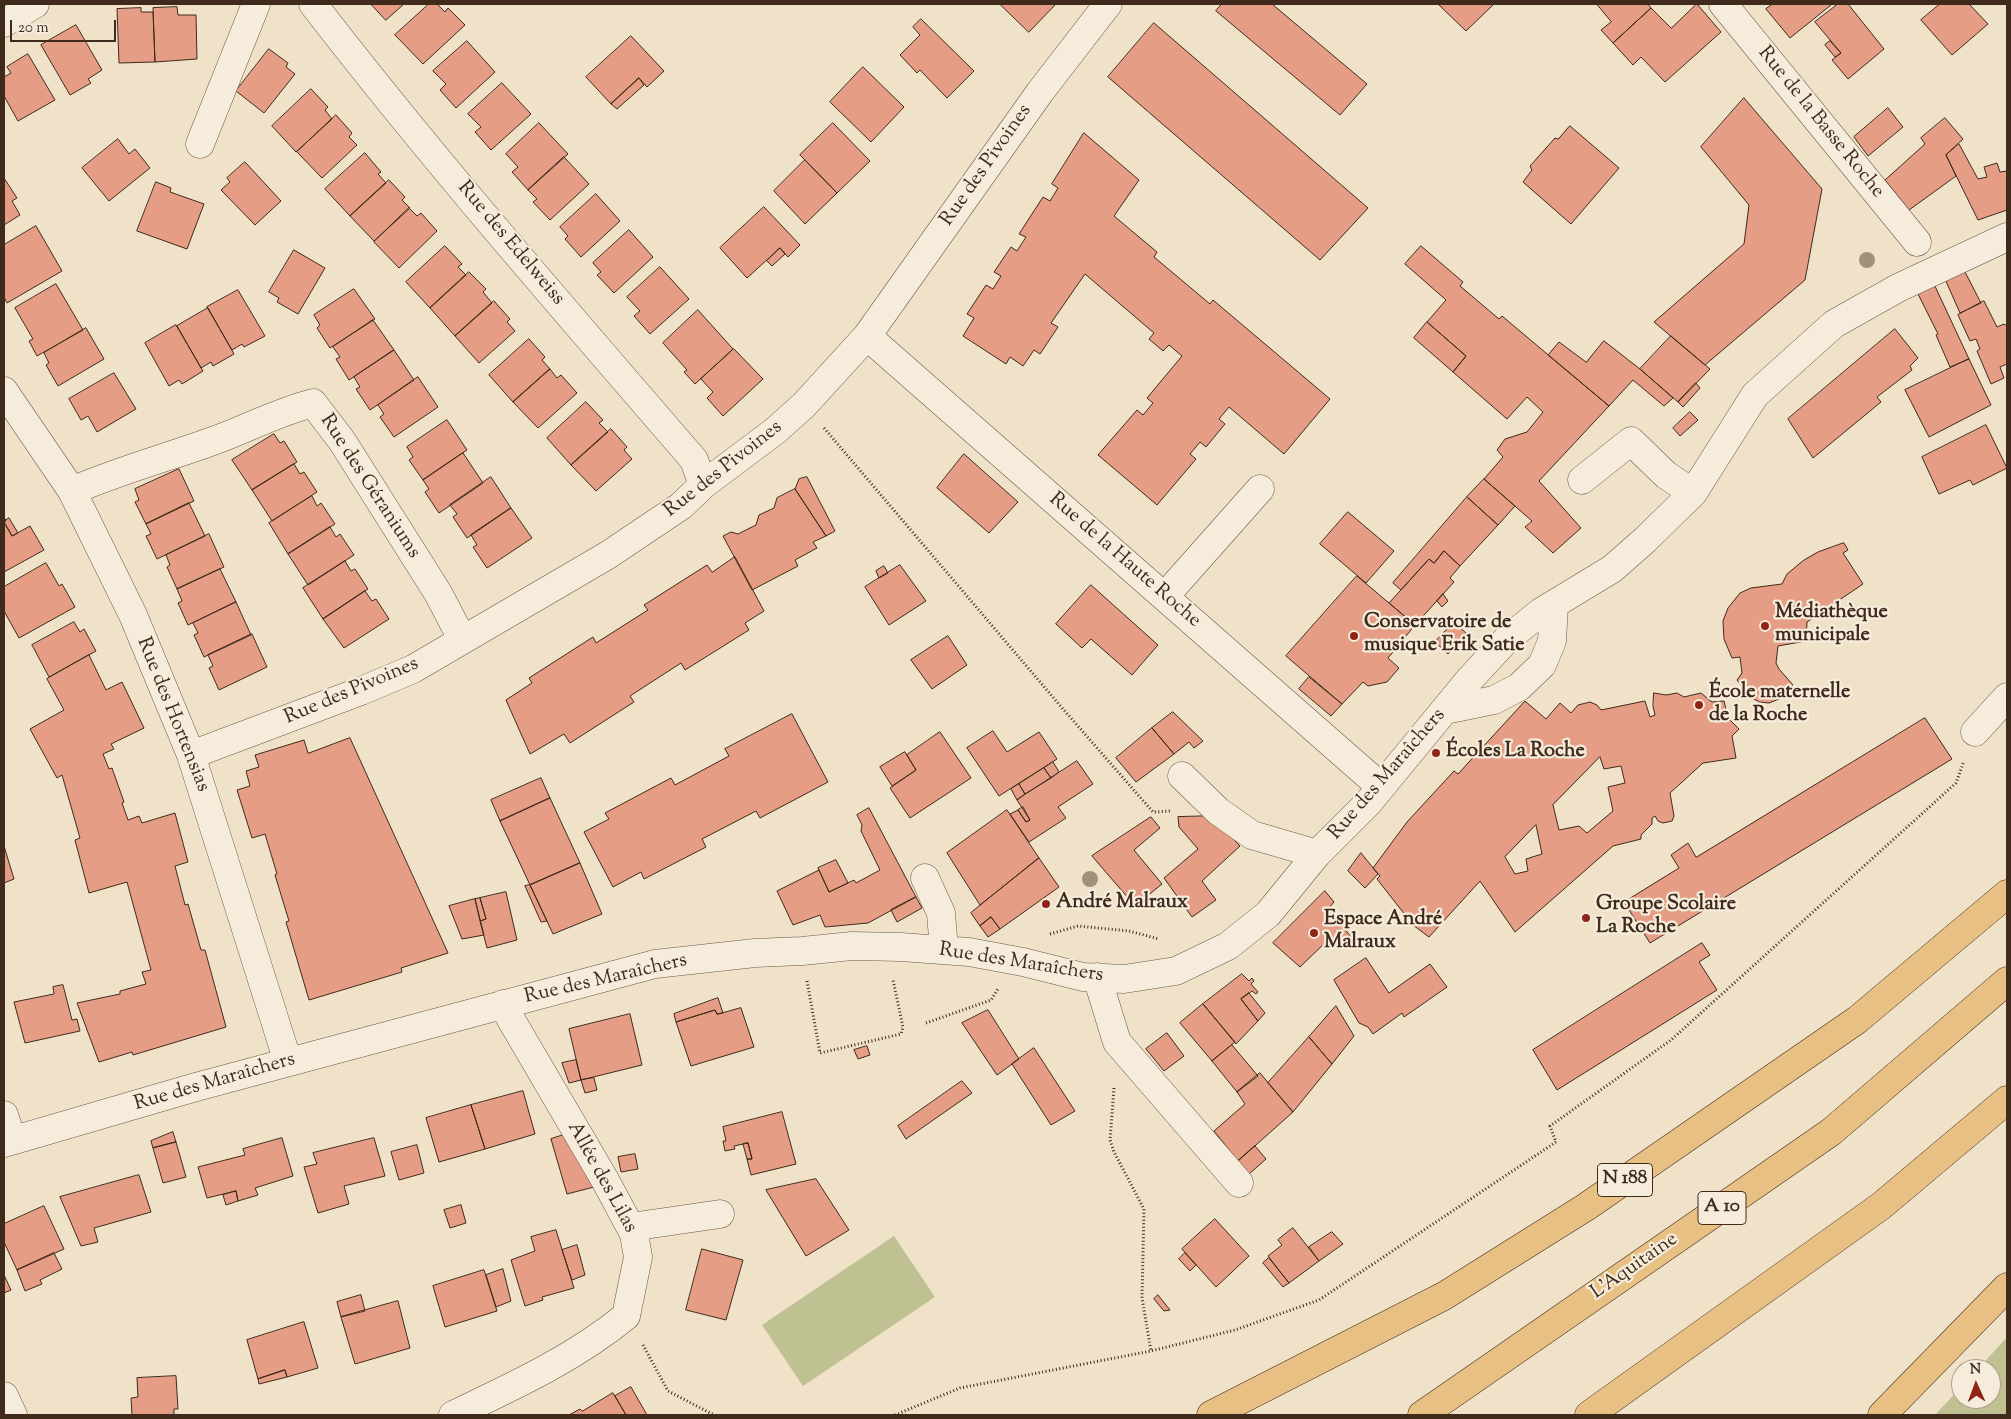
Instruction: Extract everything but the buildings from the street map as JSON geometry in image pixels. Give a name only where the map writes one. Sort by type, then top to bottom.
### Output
[{"type":"highway","name":"N 188","points":[[1211,1415],[1444,1296],[1586,1207],[1857,1020],[2007,894]]},
{"type":"highway","name":"L'Aquitaine","points":[[1422,1415],[1832,1132],[2007,981]]},
{"type":"highway","points":[[1589,1415],[1881,1206],[2007,1100]]},
{"type":"highway","points":[[1882,1415],[2007,1287]]},
{"type":"street","points":[[4,23],[35,4]]},
{"type":"street","points":[[200,144],[256,4]]},
{"type":"street","name":"Rue des Edelweiss","points":[[313,4],[346,47],[509,244],[694,460],[704,485]]},
{"type":"street","name":"Rue des Pivoines","points":[[192,755],[404,673],[608,555],[681,506],[704,485],[775,431],[804,405],[867,336],[1040,92],[1108,4]]},
{"type":"street","name":"Rue de la Basse Roche","points":[[1723,4],[1917,242]]},
{"type":"street","name":"Rue des Maraîchers","points":[[8,1141],[288,1062],[655,964],[755,953],[852,946],[969,952],[1023,962],[1083,977],[1124,979],[1176,971],[1228,946],[1268,914],[1318,854],[1368,803],[1380,786],[1470,679],[1507,639],[1541,612],[1612,569],[1693,492],[1755,395],[1834,324],[1898,288],[2007,237]]},
{"type":"street","name":"Rue de la Haute Roche","points":[[867,336],[1380,786]]},
{"type":"street","name":"Rue des Hortensias","points":[[4,391],[72,491],[133,615],[192,755],[288,1062]]},
{"type":"street","name":"Rue des Géraniums","points":[[72,491],[101,478],[171,457],[288,410],[313,403],[342,441],[438,593],[462,639]]},
{"type":"street","points":[[1582,480],[1630,441],[1666,475],[1693,492]]},
{"type":"street","points":[[1165,596],[1260,489]]},
{"type":"street","points":[[1445,710],[1494,700],[1518,687],[1542,665],[1552,641],[1554,605]]},
{"type":"street","points":[[1975,732],[2007,696]]},
{"type":"street","points":[[1182,776],[1218,811],[1252,835],[1318,854]]},
{"type":"street","points":[[925,878],[941,913],[944,950]]},
{"type":"street","points":[[1097,977],[1117,1042],[1239,1183]]},
{"type":"street","name":"Allée des Lilas","points":[[504,1004],[513,1023],[605,1180],[634,1234],[638,1257],[626,1316]]},
{"type":"street","points":[[4,1115],[8,1141]]},
{"type":"street","points":[[631,1227],[720,1214]]},
{"type":"street","points":[[453,1415],[500,1393],[596,1340],[626,1316]]},
{"type":"street","points":[[4,1396],[13,1415]]},
{"type":"path","points":[[804,405],[1153,812],[1218,811]]},
{"type":"path","points":[[895,1415],[960,1388],[1151,1350],[1235,1330],[1319,1300],[1556,1142],[1550,1126],[1671,1040],[1956,783],[1975,732]]},
{"type":"path","points":[[926,1023],[991,1000],[1001,984],[1048,935],[1078,926],[1129,932],[1164,940],[1189,965]]},
{"type":"path","points":[[802,951],[820,1052],[901,1034],[903,1027],[892,980],[902,981]]},
{"type":"path","points":[[1117,1042],[1110,1140],[1114,1152],[1144,1209],[1142,1298],[1151,1350]]},
{"type":"path","points":[[626,1316],[668,1391],[714,1415]]},
{"type":"green space","points":[[894,1236],[935,1297],[803,1386],[762,1325]]},
{"type":"green space","points":[[2007,1337],[2007,1415],[1935,1415],[1951,1398],[1951,1409],[2001,1409],[2001,1359],[1987,1359]]},
{"type":"place","name":"Médiathèque municipale","points":[[1765,626]]},
{"type":"place","name":"Conservatoire de musique Erik Satie","points":[[1354,636]]},
{"type":"place","name":"École maternelle de la Roche","points":[[1699,705]]},
{"type":"place","name":"Écoles La Roche","points":[[1436,753]]},
{"type":"place","name":"André Malraux","points":[[1046,904]]},
{"type":"place","name":"Groupe Scolaire La Roche","points":[[1586,918]]},
{"type":"place","name":"Espace André Malraux","points":[[1314,933]]}]
